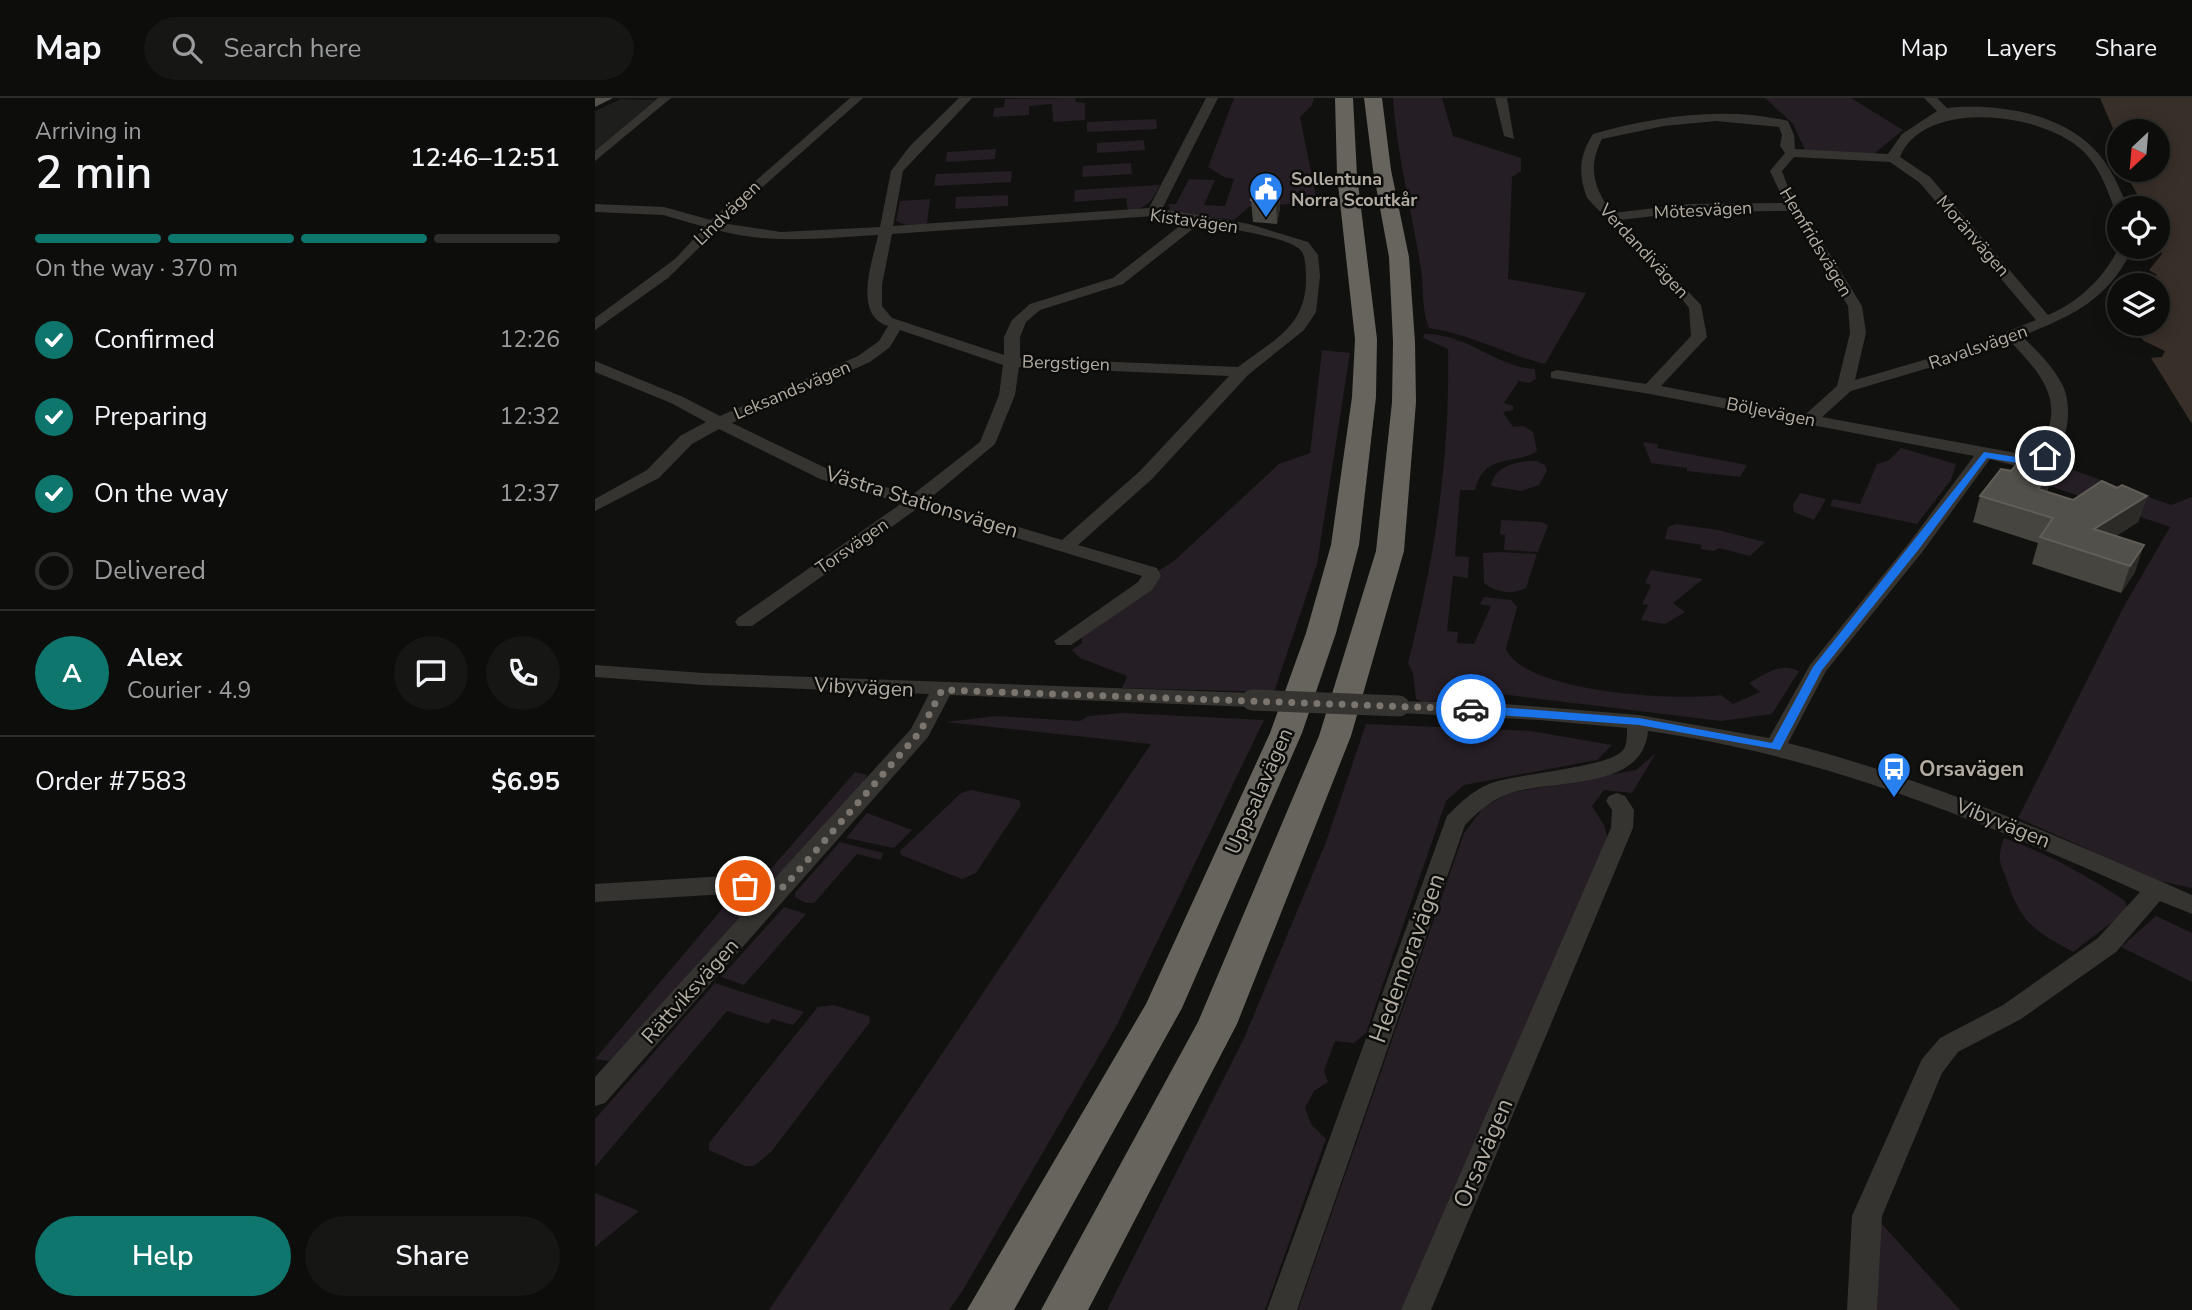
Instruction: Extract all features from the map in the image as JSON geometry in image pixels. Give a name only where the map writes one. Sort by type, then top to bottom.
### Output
[{"type":"highway","name":"Uppsalavägen","points":[[990,1310],[1163,1008],[1286,733],[1321,633],[1345,545],[1364,397],[1366,339],[1347,175],[1344,98]]},
{"type":"highway","points":[[1064,1310],[1217,1024],[1335,736],[1390,551],[1404,402],[1404,342],[1399,257],[1381,170],[1373,98]]},
{"type":"main road","points":[[595,103],[606,98]]},
{"type":"street","points":[[595,157],[665,98]]},
{"type":"street","name":"Lindvägen","points":[[595,325],[666,273],[714,226],[720,215],[857,98]]},
{"type":"street","points":[[896,325],[887,321],[875,307],[875,285],[897,171],[914,149],[966,98]]},
{"type":"street","points":[[1154,212],[1212,98]]},
{"type":"street","points":[[1501,98],[1510,136]]},
{"type":"street","points":[[1930,98],[1944,112]]},
{"type":"street","points":[[1791,153],[1893,158],[1895,149],[1916,129],[1944,112],[2005,108],[2078,140],[2102,167],[2115,196]]},
{"type":"street","name":"Hemfridsvägen","points":[[1597,137],[1674,120],[1765,119],[1784,124],[1788,135],[1786,146],[1791,153],[1776,171],[1782,187],[1856,306],[1858,333],[1846,388]]},
{"type":"street","name":"Verdandivägen","points":[[1597,137],[1588,153],[1587,180],[1594,198],[1684,292],[1696,308],[1700,326],[1699,337],[1692,349],[1650,389]]},
{"type":"street","name":"Moränvägen","points":[[1893,158],[1925,180],[2046,322]]},
{"type":"street","name":"Mötesvägen","points":[[1610,217],[1689,208],[1796,207]]},
{"type":"street","name":"Kistavägen","points":[[595,208],[664,211],[714,226],[781,236],[1154,212],[1281,237],[1303,245],[1311,255],[1309,312],[1299,327],[1242,372],[1146,475],[1067,545]]},
{"type":"street","name":"Torsvägen","points":[[745,622],[915,502],[987,444],[1007,395],[1014,328],[1035,307],[1053,299],[1118,281],[1197,219]]},
{"type":"street","name":"Ravalsvägen","points":[[1810,419],[1846,388],[2014,336],[2070,311],[2114,273],[2120,259]]},
{"type":"street","name":"Bergstigen","points":[[896,325],[1010,362],[1242,372]]},
{"type":"street","name":"Leksandsvägen","points":[[595,506],[653,474],[686,440],[719,421],[864,359],[885,344],[896,325]]},
{"type":"street","name":"Böljevägen","points":[[1557,375],[1650,389],[2030,462],[2045,456],[2060,427],[2060,394],[2053,379],[2014,336]]},
{"type":"street","name":"Västra Stationsvägen","points":[[598,370],[677,400],[813,470],[1148,568],[1151,576],[1145,586],[1064,641]]},
{"type":"street","points":[[1776,747],[1817,669],[1916,547],[1984,455]]},
{"type":"street","name":"Vibyvägen","points":[[595,671],[691,679],[942,690],[1399,706],[1639,722],[1776,747],[1902,785],[2008,822],[2192,905]]},
{"type":"street","name":"Rättviksvägen","points":[[595,1095],[920,732],[942,690]]},
{"type":"street","name":"Hedemoravägen","points":[[1282,1310],[1455,822],[1464,808],[1498,787],[1603,767],[1625,760],[1633,754],[1639,722]]},
{"type":"street","name":"Orsavägen","points":[[1416,1310],[1622,828],[1623,810],[1617,801]]},
{"type":"street","points":[[595,893],[726,885],[784,887]]},
{"type":"street","points":[[1862,1310],[1867,1216],[1931,1067],[1949,1045],[2013,1012],[2107,945],[2156,889]]},
{"type":"shaded area","points":[[1075,98],[1076,102],[1085,103],[1085,120],[1053,122],[1052,104],[1029,106],[1029,115],[993,117],[994,108],[1004,107],[1005,99]]},
{"type":"shaded area","points":[[1234,98],[1314,98],[1312,105],[1300,117],[1317,202],[1249,207],[1234,220],[1171,212],[1168,204],[1176,204],[1189,179],[1215,180],[1204,205],[1225,206],[1234,179],[1224,177],[1208,167]]},
{"type":"shaded area","points":[[1393,98],[1442,98],[1453,136],[1521,158],[1521,171],[1512,177],[1508,279],[1586,293],[1545,364],[1459,335],[1429,328]]},
{"type":"shaded area","points":[[1765,98],[1851,98],[1903,130],[1875,153],[1857,155],[1806,152],[1793,124]]},
{"type":"shaded area","points":[[2100,98],[2192,98],[2192,424],[2151,358],[2162,357],[2165,351],[2140,336],[2170,336],[2170,273],[2154,273],[2149,270],[2158,259],[2170,259],[2170,196],[2138,196],[2130,182],[2170,182],[2170,119],[2109,119]]},
{"type":"shaded area","points":[[621,99],[655,100],[595,151],[595,111]]},
{"type":"shaded area","points":[[1156,119],[1157,129],[1087,132],[1087,122]]},
{"type":"shaded area","points":[[1144,140],[1145,150],[1097,153],[1097,143]]},
{"type":"shaded area","points":[[996,149],[995,159],[946,162],[947,152]]},
{"type":"shaded area","points":[[1131,163],[1132,174],[1082,177],[1083,166]]},
{"type":"shaded area","points":[[1012,171],[1011,182],[934,186],[936,174]]},
{"type":"shaded area","points":[[1160,185],[1148,203],[1135,210],[1128,211],[1126,198],[1074,202],[1075,190]]},
{"type":"shaded area","points":[[1008,195],[1008,206],[955,209],[956,197]]},
{"type":"shaded area","points":[[930,199],[927,224],[906,225],[896,221],[900,201]]},
{"type":"shaded area","points":[[1424,334],[1454,339],[1508,363],[1535,369],[1536,379],[1529,383],[1519,381],[1504,403],[1513,406],[1513,410],[1503,412],[1513,427],[1524,426],[1533,432],[1537,451],[1493,465],[1479,478],[1475,490],[1460,490],[1455,556],[1469,557],[1468,578],[1453,576],[1447,631],[1458,632],[1457,643],[1474,644],[1491,606],[1480,604],[1484,597],[1511,600],[1517,607],[1506,649],[1519,664],[1542,676],[1605,691],[1639,695],[1721,695],[1733,704],[1760,692],[1749,683],[1767,673],[1779,668],[1799,671],[1772,714],[1721,721],[1492,693],[1424,702],[1416,699],[1413,673],[1408,663],[1426,585],[1439,508],[1448,390],[1448,349],[1423,338]]},
{"type":"shaded area","points":[[1322,350],[1350,353],[1317,564],[1274,692],[1122,688],[1127,676],[1080,658],[1072,650],[1082,643],[1082,635],[1158,571],[1174,561],[1279,464],[1310,453]]},
{"type":"shaded area","points":[[1643,442],[1658,444],[1657,448],[1747,465],[1740,477],[1687,471],[1687,468],[1651,463]]},
{"type":"shaded area","points":[[1901,448],[1956,464],[1951,480],[1917,524],[1830,506],[1833,499],[1860,504],[1877,464],[1889,460]]},
{"type":"shaded area","points":[[1536,461],[1545,465],[1547,471],[1539,485],[1521,491],[1491,486],[1493,479],[1502,469],[1522,462]]},
{"type":"shaded area","points":[[2056,464],[2171,505],[2192,497],[2192,888],[2159,881],[2018,818],[2123,608],[2170,527],[1994,467],[2031,471],[2036,480],[2053,486],[2057,482],[2053,470]]},
{"type":"shaded area","points":[[1800,493],[1826,499],[1814,520],[1794,512],[1793,505]]},
{"type":"shaded area","points":[[1501,520],[1541,522],[1548,525],[1538,552],[1504,550],[1505,535],[1500,534]]},
{"type":"shaded area","points":[[1676,524],[1718,530],[1765,542],[1750,556],[1719,548],[1714,551],[1700,549],[1702,545],[1665,539],[1668,527]]},
{"type":"shaded area","points":[[1483,553],[1537,554],[1526,588],[1505,592],[1484,583]]},
{"type":"shaded area","points":[[1651,570],[1703,579],[1673,603],[1685,612],[1665,624],[1641,620],[1648,605],[1642,604],[1651,585],[1645,583]]},
{"type":"shaded area","points":[[1122,713],[1264,720],[1117,1025],[963,1290],[949,1310],[769,1310],[1151,744],[945,722],[997,716],[1080,721],[1089,716]]},
{"type":"shaded area","points":[[1366,724],[1531,731],[1612,745],[1597,760],[1464,785],[1446,801],[1366,1033],[1354,1043],[1335,1041],[1324,1071],[1328,1082],[1314,1091],[1305,1108],[1311,1124],[1326,1139],[1265,1310],[1107,1310],[1245,1036],[1326,842]]},
{"type":"shaded area","points":[[1656,753],[1632,793],[1604,790],[1592,806],[1604,825],[1609,843],[1405,1310],[1298,1310],[1464,833],[1483,808],[1508,793],[1636,770]]},
{"type":"shaded area","points":[[855,772],[867,775],[864,782],[778,877],[763,878]]},
{"type":"shaded area","points":[[971,790],[1019,800],[1021,805],[976,873],[962,879],[901,855],[900,851],[961,793]]},
{"type":"shaded area","points":[[867,813],[912,830],[894,848],[846,838]]},
{"type":"shaded area","points":[[2004,838],[2081,874],[2125,901],[2128,910],[2073,952],[2060,945],[2032,926],[2019,909],[2000,861]]},
{"type":"shaded area","points":[[840,842],[883,853],[881,860],[857,854],[814,903],[806,903],[795,897],[795,893]]},
{"type":"shaded area","points":[[733,896],[740,898],[746,909],[742,916],[619,1053],[609,1061],[595,1059]]},
{"type":"shaded area","points":[[784,907],[806,914],[744,985],[721,977]]},
{"type":"shaded area","points":[[2156,916],[2192,933],[2192,982],[2121,947]]},
{"type":"shaded area","points":[[715,983],[804,1012],[793,1025],[772,1019],[768,1024],[727,1011],[595,1167],[595,1119]]},
{"type":"shaded area","points":[[834,1005],[869,1016],[870,1022],[771,1152],[754,1166],[745,1166],[709,1150],[709,1143],[818,1007]]},
{"type":"shaded area","points":[[595,1193],[639,1211],[595,1247]]},
{"type":"shaded area","points":[[1880,1222],[1960,1310],[1877,1310]]},
{"type":"building","points":[[1279,186],[1276,202],[1251,200],[1254,187]]},
{"type":"building","points":[[2022,458],[2054,468],[2038,489],[2073,500],[2102,481],[2117,488],[2122,485],[2147,496],[2094,529],[2144,545],[2130,566],[2040,537],[2053,518],[1980,496],[2001,469],[2011,471]]},
{"type":"way so far","points":[[745,886],[784,887],[920,732],[942,690],[1471,709]]},
{"type":"place","name":"Sollentuna Norra Scoutkår","points":[[1266,219]]},
{"type":"place","name":"Orsavägen","points":[[1894,799]]},
{"type":"route","points":[[1471,709],[1639,722],[1776,747],[1817,669],[1916,547],[1984,455],[2030,462],[2045,456]]}]
